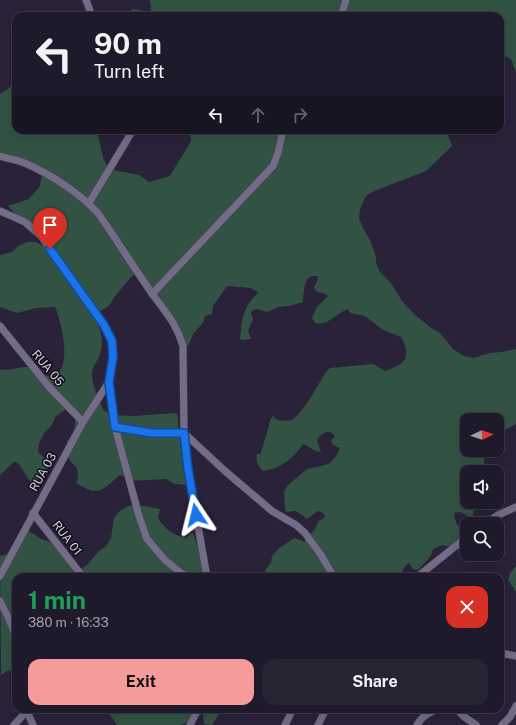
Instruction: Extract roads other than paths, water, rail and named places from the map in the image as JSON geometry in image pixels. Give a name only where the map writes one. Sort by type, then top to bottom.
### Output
[{"type":"street","points":[[86,0],[90,12]]},
{"type":"street","points":[[343,12],[346,0]]},
{"type":"street","points":[[89,203],[131,134]]},
{"type":"street","points":[[152,294],[273,166],[278,153],[282,134]]},
{"type":"street","points":[[0,156],[26,164],[52,177],[89,203],[98,213],[152,294],[173,320],[180,334],[184,346],[184,433],[188,469],[206,573]]},
{"type":"street","points":[[0,211],[25,222],[41,236],[104,325],[112,341],[113,357],[109,382],[115,427],[138,516],[147,539],[165,560],[181,573]]},
{"type":"street","name":"RUA 05","points":[[0,326],[50,388],[83,422]]},
{"type":"street","name":"RUA 03","points":[[0,576],[83,422],[109,382]]},
{"type":"street","points":[[115,427],[152,433],[184,433],[225,471],[272,511],[296,525],[305,533],[332,573]]},
{"type":"street","points":[[495,517],[516,507]]},
{"type":"street","name":"RUA 01","points":[[33,513],[80,573]]},
{"type":"street","points":[[422,573],[460,543]]},
{"type":"street","points":[[0,601],[12,627]]},
{"type":"street","points":[[504,654],[516,656]]},
{"type":"street","points":[[502,725],[510,717],[516,706]]},
{"type":"street","points":[[14,725],[24,713]]},
{"type":"street","points":[[27,713],[32,725]]},
{"type":"street","points":[[190,725],[196,713]]},
{"type":"street","points":[[285,725],[291,713]]},
{"type":"street","points":[[318,725],[324,713]]},
{"type":"street","points":[[417,725],[422,717],[427,713]]},
{"type":"street","points":[[460,713],[476,725]]}]
